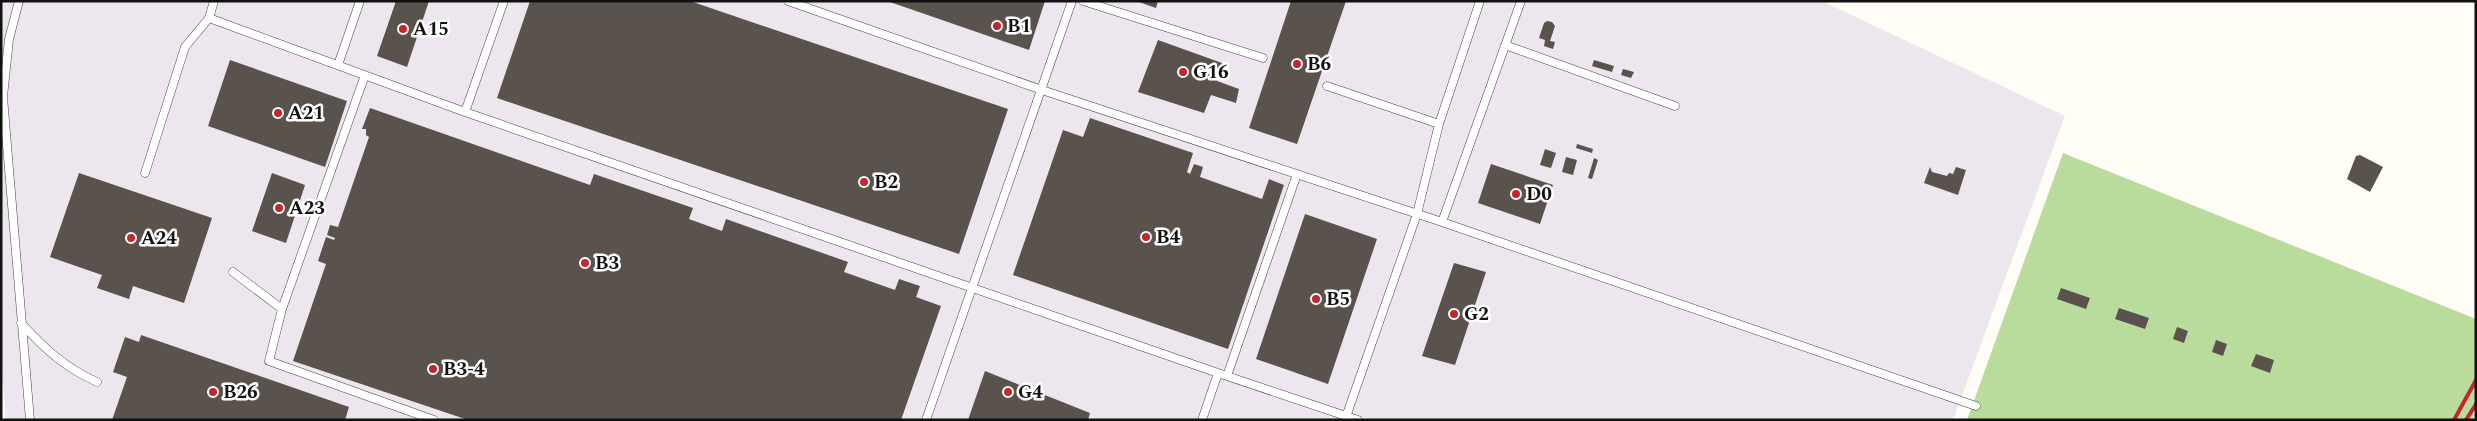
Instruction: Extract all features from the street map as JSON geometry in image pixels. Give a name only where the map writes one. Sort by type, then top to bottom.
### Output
[{"type":"lane","points":[[19,1],[9,39],[3,97],[30,420]]},
{"type":"lane","points":[[145,173],[185,47],[208,18],[214,1]]},
{"type":"lane","points":[[338,65],[360,1]]},
{"type":"lane","points":[[465,112],[504,1]]},
{"type":"lane","points":[[788,1],[1042,90],[1442,222],[1976,406]]},
{"type":"lane","points":[[926,420],[1072,1]]},
{"type":"lane","points":[[1083,1],[1263,58]]},
{"type":"lane","points":[[1347,414],[1416,214],[1440,124],[1480,1]]},
{"type":"lane","points":[[1442,222],[1521,1]]},
{"type":"lane","points":[[208,18],[465,112],[1218,373],[1347,414],[1358,420]]},
{"type":"lane","points":[[1505,45],[1675,106]]},
{"type":"lane","points":[[365,75],[282,309],[268,361],[434,420]]},
{"type":"lane","points":[[1327,86],[1440,124]]},
{"type":"lane","points":[[1227,376],[1297,174]]},
{"type":"lane","points":[[233,272],[282,309]]},
{"type":"lane","points":[[21,323],[49,353],[76,372],[97,382]]},
{"type":"lane","points":[[1202,420],[1218,373]]},
{"type":"shaded area","points":[[1,1],[1822,1],[2065,116],[1953,420],[6,420],[1,357]]},
{"type":"green space","points":[[2063,153],[2476,319],[2476,383],[2473,420],[1967,420]]},
{"type":"building","name":"A15","points":[[396,1],[429,1],[407,67],[377,56]]},
{"type":"building","name":"B2","points":[[530,1],[690,1],[1008,109],[959,254],[497,98]]},
{"type":"building","name":"B1","points":[[887,1],[1045,1],[1029,50]]},
{"type":"building","points":[[1136,1],[1158,1],[1156,8]]},
{"type":"building","name":"B6","points":[[1291,1],[1346,1],[1297,144],[1249,128]]},
{"type":"building","points":[[1547,21],[1552,22],[1555,26],[1550,41],[1555,42],[1553,49],[1544,46],[1545,40],[1539,38],[1544,23]]},
{"type":"building","name":"G16","points":[[1158,40],[1222,63],[1217,81],[1239,89],[1236,103],[1211,95],[1204,113],[1138,92]]},
{"type":"building","name":"A21","points":[[230,60],[347,101],[325,167],[208,126]]},
{"type":"building","points":[[1594,60],[1614,66],[1612,72],[1592,66]]},
{"type":"building","points":[[1623,69],[1634,72],[1631,78],[1621,75]]},
{"type":"building","name":"B3","points":[[370,108],[590,185],[594,174],[693,208],[689,219],[722,231],[726,219],[848,262],[844,272],[895,290],[899,279],[920,286],[916,297],[941,306],[901,420],[468,420],[293,361],[326,264],[318,261],[326,237],[334,240],[335,238],[327,235],[330,225],[338,227],[369,137],[366,135],[366,129],[362,129]]},
{"type":"building","name":"B4","points":[[1090,118],[1193,153],[1187,172],[1190,174],[1194,164],[1203,167],[1200,177],[1262,199],[1269,179],[1284,185],[1228,349],[1013,275],[1063,130],[1083,137]]},
{"type":"building","points":[[1577,144],[1593,149],[1592,153],[1576,148]]},
{"type":"building","points":[[1545,149],[1556,153],[1551,168],[1540,165]]},
{"type":"building","points":[[2360,155],[2383,167],[2370,192],[2347,179],[2356,156]]},
{"type":"building","points":[[1566,157],[1577,160],[1573,175],[1562,172]]},
{"type":"building","points":[[1594,158],[1598,160],[1592,179],[1588,178]]},
{"type":"building","name":"D0","points":[[1491,164],[1553,185],[1540,224],[1478,203]]},
{"type":"building","points":[[1930,167],[1932,172],[1947,176],[1949,173],[1953,174],[1956,167],[1966,170],[1958,195],[1924,183]]},
{"type":"building","name":"A24","points":[[79,173],[212,218],[184,303],[133,286],[129,299],[97,288],[102,275],[50,257]]},
{"type":"building","name":"A23","points":[[272,173],[305,185],[286,243],[252,231]]},
{"type":"building","name":"B5","points":[[1305,214],[1377,239],[1328,384],[1256,359]]},
{"type":"building","name":"G2","points":[[1454,263],[1486,272],[1455,365],[1422,356]]},
{"type":"building","points":[[2061,288],[2090,298],[2086,309],[2057,299]]},
{"type":"building","points":[[2119,308],[2149,318],[2145,329],[2115,319]]},
{"type":"building","points":[[2177,327],[2188,331],[2184,343],[2173,339]]},
{"type":"building","name":"B26","points":[[141,335],[349,407],[345,420],[112,420],[127,377],[113,372],[125,337],[139,342]]},
{"type":"building","points":[[2216,340],[2227,344],[2223,356],[2212,352]]},
{"type":"building","points":[[2256,354],[2274,360],[2270,373],[2251,366]]},
{"type":"building","name":"G4","points":[[985,371],[1090,413],[1088,420],[968,420]]},
{"type":"railway","points":[[2454,420],[2476,380]]},
{"type":"railway","points":[[2466,420],[2476,404]]},
{"type":"place","name":"B1","points":[[997,26]]},
{"type":"place","name":"A15","points":[[403,29]]},
{"type":"place","name":"B6","points":[[1297,64]]},
{"type":"place","name":"G16","points":[[1183,72]]},
{"type":"place","name":"A21","points":[[278,113]]},
{"type":"place","name":"B2","points":[[864,182]]},
{"type":"place","name":"D0","points":[[1516,194]]},
{"type":"place","name":"A23","points":[[279,208]]},
{"type":"place","name":"B4","points":[[1146,237]]},
{"type":"place","name":"A24","points":[[131,238]]},
{"type":"place","name":"B3","points":[[585,263]]},
{"type":"place","name":"B5","points":[[1316,299]]},
{"type":"place","name":"G2","points":[[1454,314]]},
{"type":"place","name":"B3-4","points":[[433,369]]},
{"type":"place","name":"B26","points":[[213,392]]},
{"type":"place","name":"G4","points":[[1008,392]]}]
